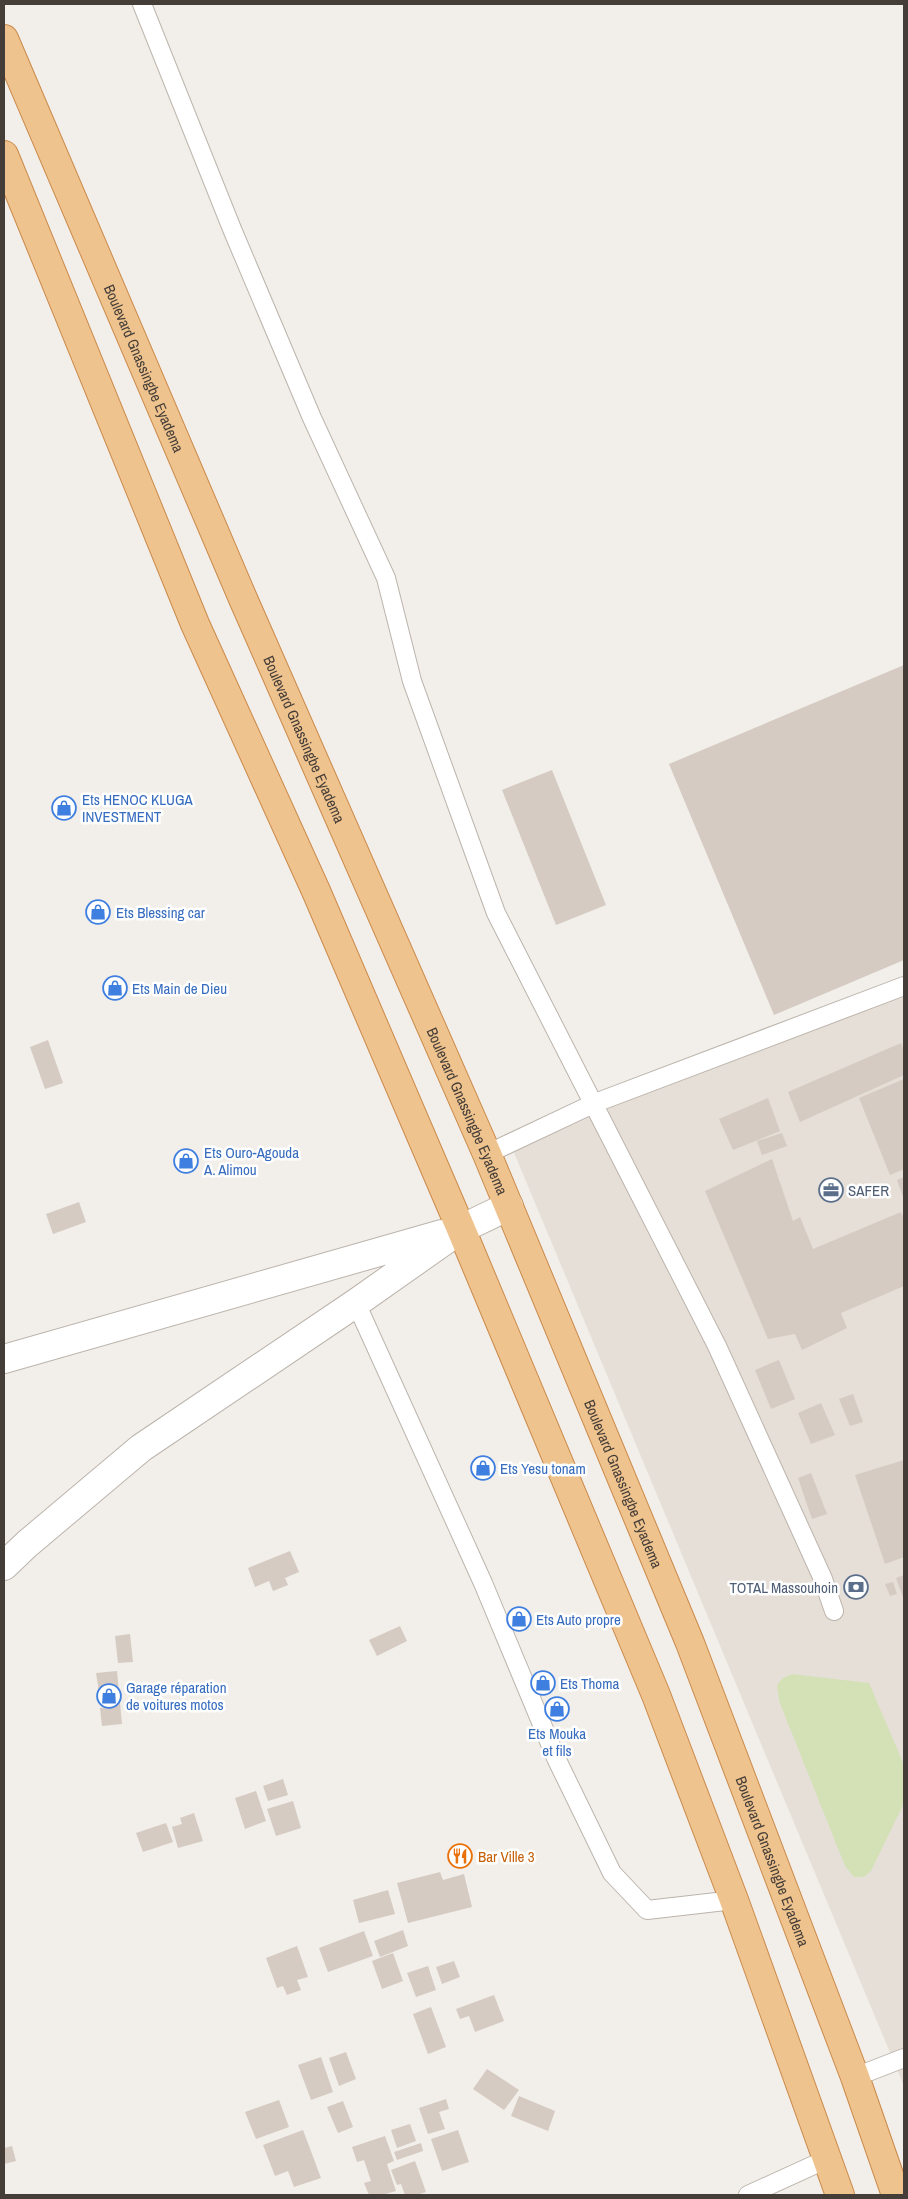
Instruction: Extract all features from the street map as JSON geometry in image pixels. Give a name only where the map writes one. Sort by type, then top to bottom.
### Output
[{"type":"highway","name":"Boulevard Gnassingbe Eyadema","points":[[4,39],[244,601],[487,1154],[690,1643],[854,2077],[896,2195]]},
{"type":"highway","points":[[4,155],[196,624],[316,891],[461,1229],[656,1695],[734,1900],[840,2195]]},
{"type":"street","points":[[4,1566],[27,1544],[141,1448],[356,1303],[461,1229],[509,1206]]},
{"type":"street","points":[[4,1359],[461,1229]]},
{"type":"lane","points":[[142,4],[232,228],[308,409],[386,578],[412,681],[496,914],[595,1103],[670,1258],[717,1346],[823,1579],[834,1611]]},
{"type":"lane","points":[[487,1154],[595,1103],[904,986]]},
{"type":"lane","points":[[356,1303],[483,1583],[556,1758],[612,1873],[647,1910],[734,1900]]},
{"type":"lane","points":[[854,2077],[904,2058]]},
{"type":"lane","points":[[748,2195],[827,2159]]},
{"type":"shaded area","points":[[904,986],[904,2086],[510,1143]]},
{"type":"green space","points":[[792,1674],[869,1683],[904,1765],[904,1803],[871,1871],[864,1877],[854,1877],[845,1866],[779,1701],[777,1685],[783,1678]]},
{"type":"building","points":[[904,665],[904,960],[774,1015],[669,764]]},
{"type":"building","points":[[552,770],[606,905],[556,925],[502,790]]},
{"type":"building","points":[[48,1040],[63,1083],[45,1089],[30,1047]]},
{"type":"building","points":[[901,1043],[904,1051],[904,1075],[800,1122],[788,1092]]},
{"type":"building","points":[[904,1079],[904,1169],[890,1175],[859,1098]]},
{"type":"building","points":[[768,1098],[780,1131],[733,1150],[719,1119]]},
{"type":"building","points":[[782,1133],[787,1146],[762,1155],[757,1141]]},
{"type":"building","points":[[772,1159],[793,1221],[800,1217],[813,1249],[901,1212],[904,1219],[904,1286],[841,1313],[847,1328],[802,1350],[795,1334],[768,1339],[705,1191]]},
{"type":"building","points":[[904,1177],[904,1200],[897,1180]]},
{"type":"building","points":[[79,1202],[86,1222],[53,1234],[46,1214]]},
{"type":"building","points":[[779,1360],[795,1399],[771,1409],[755,1370]]},
{"type":"building","points":[[853,1394],[863,1422],[850,1426],[839,1399]]},
{"type":"building","points":[[821,1403],[835,1435],[811,1444],[798,1413]]},
{"type":"building","points":[[904,1460],[904,1557],[885,1564],[855,1475]]},
{"type":"building","points":[[811,1473],[827,1514],[812,1519],[798,1478]]},
{"type":"building","points":[[290,1551],[299,1572],[285,1578],[288,1585],[273,1591],[269,1581],[255,1587],[248,1568]]},
{"type":"building","points":[[904,1575],[904,1600],[896,1578]]},
{"type":"building","points":[[893,1582],[897,1594],[890,1596],[885,1584]]},
{"type":"building","points":[[400,1626],[407,1641],[377,1656],[369,1640]]},
{"type":"building","points":[[130,1634],[133,1662],[118,1663],[115,1636]]},
{"type":"building","points":[[117,1671],[122,1724],[102,1726],[100,1708],[107,1707],[105,1691],[99,1692],[96,1673]]},
{"type":"building","points":[[283,1779],[288,1795],[268,1801],[263,1786]]},
{"type":"building","points":[[256,1791],[266,1821],[245,1829],[235,1798]]},
{"type":"building","points":[[293,1801],[301,1828],[276,1836],[267,1809]]},
{"type":"building","points":[[194,1813],[203,1841],[178,1848],[172,1827],[182,1824],[180,1818]]},
{"type":"building","points":[[166,1823],[173,1842],[143,1852],[136,1833]]},
{"type":"building","points":[[440,1872],[443,1880],[464,1874],[472,1907],[408,1923],[397,1883]]},
{"type":"building","points":[[388,1890],[395,1914],[359,1923],[353,1900]]},
{"type":"building","points":[[403,1930],[408,1946],[380,1957],[374,1941]]},
{"type":"building","points":[[364,1931],[373,1956],[328,1972],[319,1948]]},
{"type":"building","points":[[297,1946],[308,1977],[297,1980],[301,1990],[287,1995],[283,1986],[277,1988],[266,1958]]},
{"type":"building","points":[[393,1953],[403,1981],[382,1989],[372,1961]]},
{"type":"building","points":[[454,1961],[460,1977],[442,1984],[436,1967]]},
{"type":"building","points":[[428,1966],[436,1990],[416,1997],[407,1973]]},
{"type":"building","points":[[494,1995],[504,2021],[475,2032],[469,2016],[460,2019],[456,2009]]},
{"type":"building","points":[[431,2007],[446,2047],[428,2054],[413,2014]]},
{"type":"building","points":[[346,2052],[356,2079],[339,2086],[329,2058]]},
{"type":"building","points":[[321,2057],[333,2092],[311,2100],[298,2065]]},
{"type":"building","points":[[487,2069],[519,2090],[504,2110],[473,2089]]},
{"type":"building","points":[[519,2096],[555,2111],[548,2131],[511,2116]]},
{"type":"building","points":[[446,2099],[449,2109],[439,2112],[445,2129],[428,2134],[419,2108]]},
{"type":"building","points":[[279,2100],[289,2127],[256,2139],[245,2112]]},
{"type":"building","points":[[343,2101],[353,2127],[338,2133],[327,2107]]},
{"type":"building","points":[[410,2124],[416,2141],[397,2148],[391,2130]]},
{"type":"building","points":[[303,2130],[321,2178],[294,2187],[288,2171],[275,2176],[263,2145]]},
{"type":"building","points":[[458,2130],[469,2162],[442,2171],[431,2139]]},
{"type":"building","points":[[385,2136],[394,2161],[387,2164],[396,2191],[382,2195],[369,2195],[364,2183],[371,2181],[364,2160],[357,2162],[352,2147]]},
{"type":"building","points":[[421,2143],[423,2151],[397,2160],[394,2152]]},
{"type":"building","points":[[12,2146],[16,2161],[4,2164],[4,2148]]},
{"type":"building","points":[[415,2161],[426,2192],[417,2195],[405,2195],[401,2184],[397,2185],[391,2170]]},
{"type":"place","name":"Ets HENOC KLUGA INVESTMENT","points":[[64,808]]},
{"type":"place","name":"Ets Blessing car","points":[[98,912]]},
{"type":"place","name":"Ets Main de Dieu","points":[[115,988]]},
{"type":"place","name":"Ets Ouro-Agouda A. Alimou","points":[[186,1161]]},
{"type":"place","name":"SAFER","points":[[831,1190]]},
{"type":"place","name":"Ets Yesu tonam","points":[[483,1468]]},
{"type":"place","name":"TOTAL Massouhoin","points":[[856,1587]]},
{"type":"place","name":"Ets Auto propre","points":[[519,1619]]},
{"type":"place","name":"Ets Thoma","points":[[543,1683]]},
{"type":"place","name":"Garage réparation de voitures motos","points":[[109,1696]]},
{"type":"place","name":"Ets Mouka et fils","points":[[557,1709]]},
{"type":"place","name":"Bar Ville 3","points":[[460,1856]]}]
